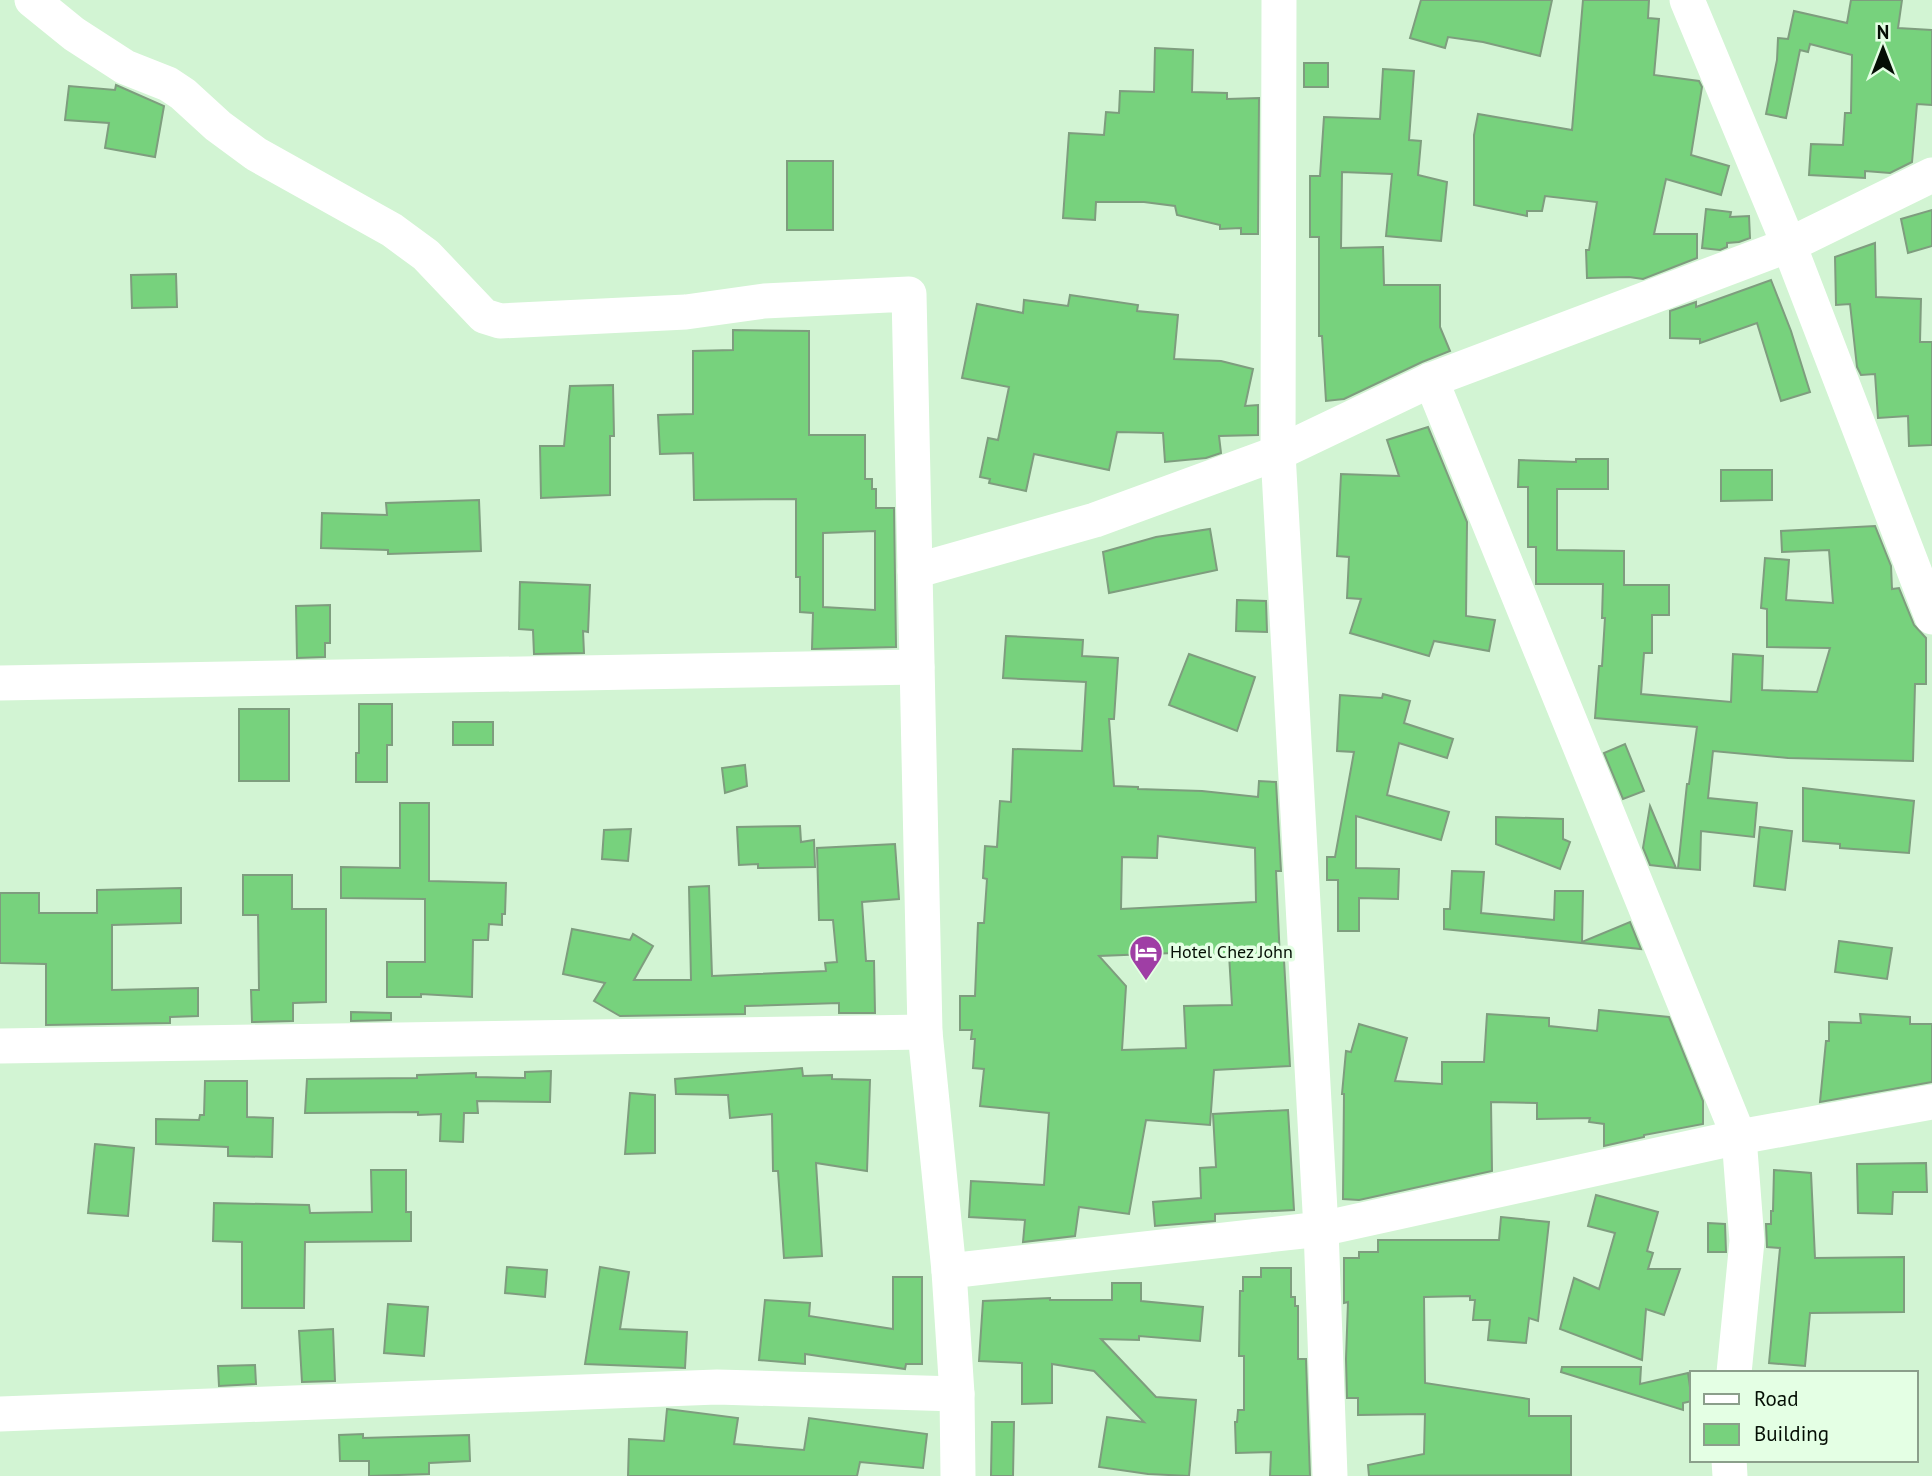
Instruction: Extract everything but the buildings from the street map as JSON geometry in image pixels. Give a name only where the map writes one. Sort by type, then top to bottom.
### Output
[{"type":"street","points":[[32,0],[74,34],[125,67],[168,84],[183,94],[218,126],[256,154],[392,230],[426,255],[484,316],[500,321],[686,312],[764,301],[909,294],[925,1032],[949,1271],[957,1394],[958,1476]]},
{"type":"street","points":[[1279,0],[1278,453],[1321,1229],[1330,1476]]},
{"type":"street","points":[[1687,0],[1789,245],[1932,617]]},
{"type":"street","points":[[915,572],[1094,520],[1278,453],[1431,380],[1789,245],[1932,175]]},
{"type":"street","points":[[1431,380],[1739,1137],[1748,1241],[1734,1371]]},
{"type":"street","points":[[0,683],[917,667]]},
{"type":"street","points":[[0,1046],[925,1032]]},
{"type":"street","points":[[949,1271],[1321,1229],[1739,1137],[1932,1102]]},
{"type":"street","points":[[0,1414],[718,1387],[957,1394]]},
{"type":"place","name":"Hotel Chez John","points":[[1146,982]]}]
